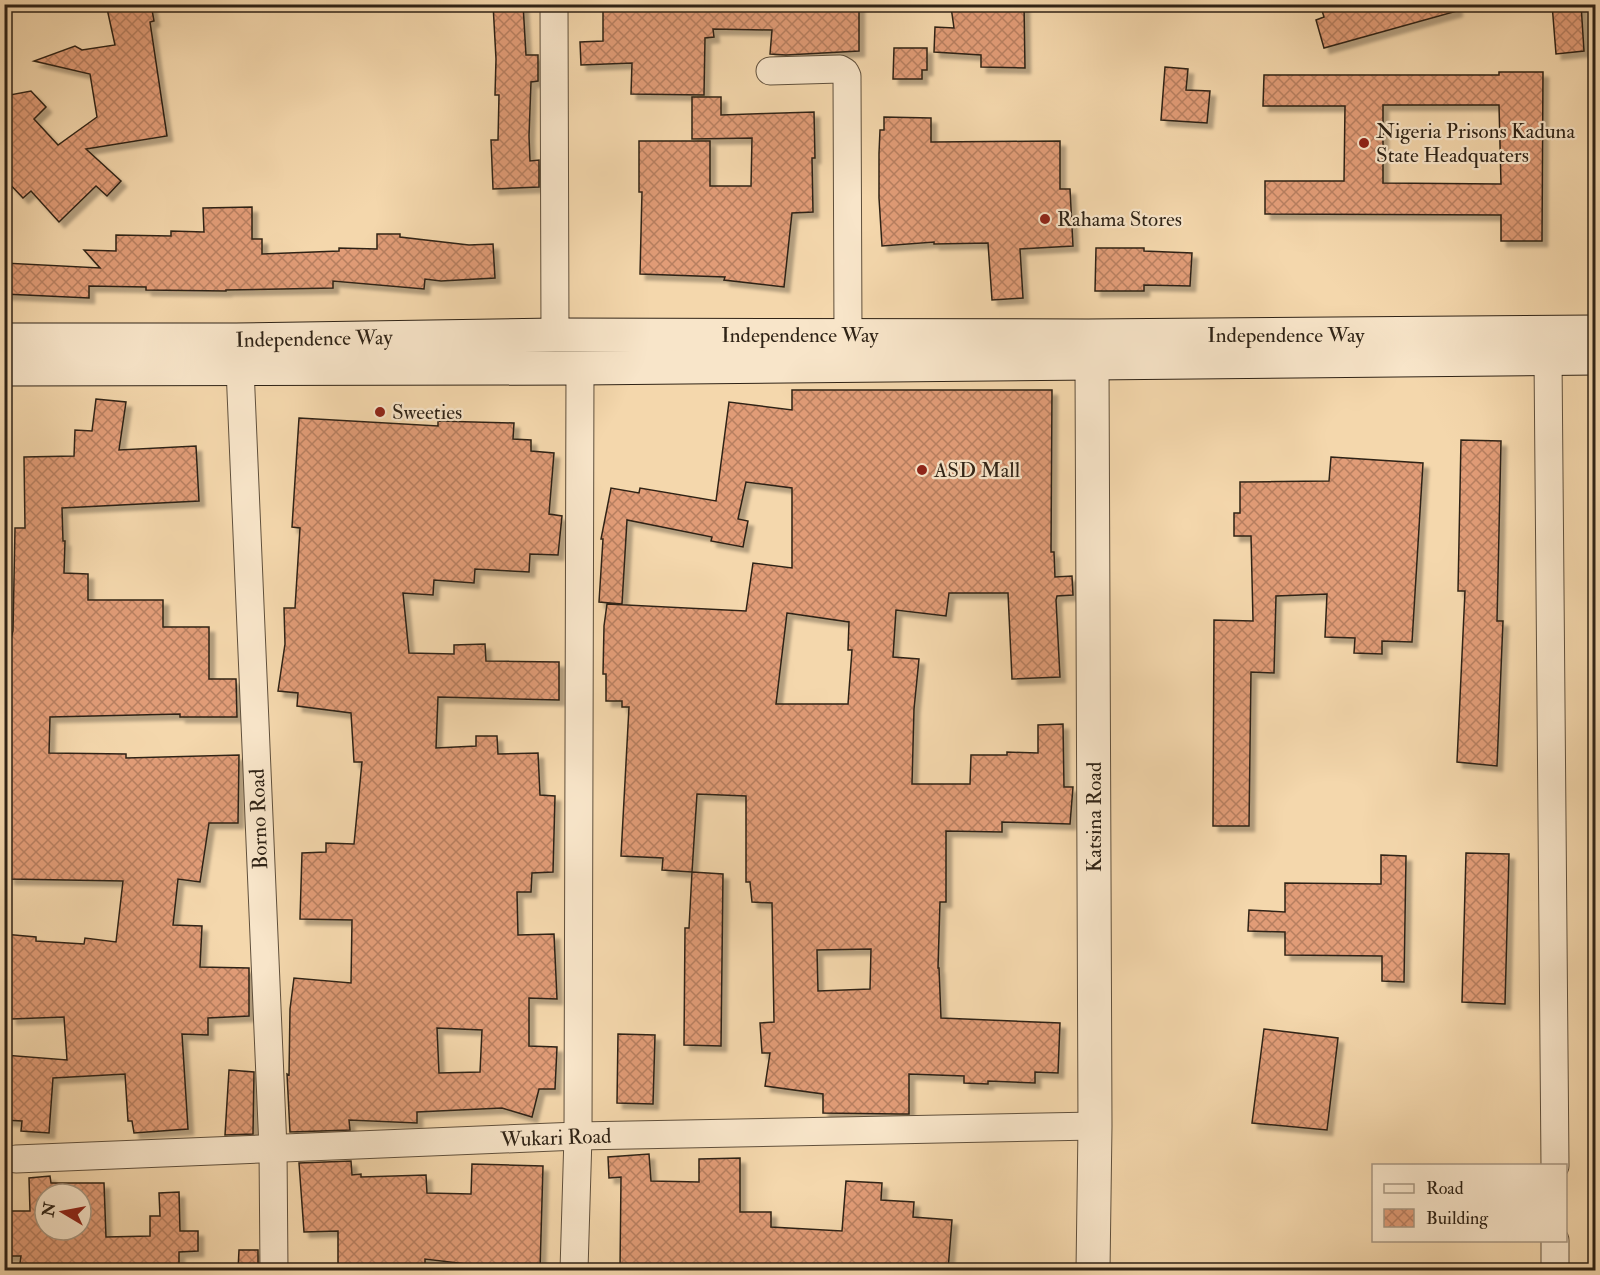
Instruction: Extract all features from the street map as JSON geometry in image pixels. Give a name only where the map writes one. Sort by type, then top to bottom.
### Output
[{"type":"main road","name":"Independence Way","points":[[4,340],[236,340],[555,335],[1100,336],[1596,332]]},
{"type":"main road","name":"Independence Way","points":[[4,369],[580,368],[1596,358]]},
{"type":"main road","name":"Katsina Road","points":[[1092,364],[1094,1270]]},
{"type":"street","points":[[554,4],[555,335]]},
{"type":"street","points":[[770,70],[840,69],[847,76],[848,335]]},
{"type":"street","points":[[1548,358],[1555,1164]]},
{"type":"street","name":"Borno Road","points":[[240,368],[273,1149],[274,1270]]},
{"type":"street","points":[[574,1270],[578,1136],[580,368]]},
{"type":"street","name":"Wukari Road","points":[[16,1159],[578,1136],[1095,1126]]},
{"type":"street","points":[[1555,1242],[1556,1270]]},
{"type":"building","points":[[106,4],[151,4],[154,21],[150,22],[167,136],[86,149],[121,181],[107,196],[96,186],[59,222],[31,191],[23,198],[4,178],[4,96],[31,91],[46,107],[34,119],[58,145],[97,117],[90,74],[34,61],[75,46],[82,50],[115,45]]},
{"type":"building","points":[[493,4],[523,4],[526,55],[538,55],[538,81],[531,82],[529,136],[530,161],[539,160],[539,187],[493,189],[491,140],[498,140],[499,95],[495,95]]},
{"type":"building","points":[[603,4],[859,4],[859,51],[770,54],[772,30],[713,29],[714,37],[705,38],[704,95],[631,94],[632,63],[581,65],[580,42],[603,41]]},
{"type":"building","points":[[972,4],[1024,4],[1025,68],[981,67],[981,55],[934,52],[935,27],[954,28],[951,7]]},
{"type":"building","points":[[1320,4],[1456,4],[1457,11],[1324,48],[1316,20],[1324,17]]},
{"type":"building","points":[[1552,4],[1581,4],[1584,51],[1556,54]]},
{"type":"building","points":[[894,48],[927,48],[927,70],[922,70],[922,79],[893,79]]},
{"type":"building","points":[[1165,67],[1188,69],[1186,90],[1210,91],[1207,123],[1161,120]]},
{"type":"building","name":"Nigeria Prisons Kaduna State Headquaters","points":[[1499,72],[1543,72],[1542,241],[1501,241],[1501,215],[1265,214],[1265,181],[1344,181],[1345,106],[1263,106],[1264,75],[1499,75]],"holes":[[[1383,105],[1499,105],[1501,184],[1383,183]]]},
{"type":"building","points":[[692,97],[721,97],[721,115],[814,112],[813,212],[792,213],[784,287],[724,280],[725,277],[640,274],[642,192],[639,192],[639,141],[710,141],[710,186],[751,186],[752,138],[692,139]]},
{"type":"building","points":[[884,117],[931,118],[931,142],[1060,141],[1060,189],[1070,189],[1073,246],[1020,249],[1023,298],[992,300],[988,243],[934,244],[934,242],[882,246],[879,153],[880,130],[884,130]]},
{"type":"building","points":[[252,207],[252,239],[262,239],[262,254],[339,251],[339,248],[377,249],[377,234],[400,234],[400,237],[469,245],[493,244],[495,278],[441,281],[425,279],[424,289],[333,281],[333,288],[226,291],[146,290],[146,287],[89,286],[89,298],[4,294],[4,263],[100,268],[84,250],[116,251],[116,235],[171,236],[171,231],[204,232],[203,208]]},
{"type":"building","points":[[1096,248],[1144,248],[1144,251],[1192,253],[1190,286],[1144,285],[1144,291],[1095,291]]},
{"type":"building","points":[[792,390],[1052,390],[1051,552],[1054,552],[1055,577],[1072,576],[1073,595],[1057,596],[1056,600],[1060,677],[1012,679],[1008,593],[949,593],[946,616],[896,610],[893,657],[919,659],[914,709],[912,784],[970,784],[971,755],[1007,755],[1007,752],[1038,753],[1038,725],[1063,724],[1064,787],[1073,787],[1070,824],[1002,822],[1002,832],[946,831],[946,902],[940,902],[938,968],[941,1018],[1060,1023],[1058,1073],[1035,1072],[1035,1083],[988,1081],[988,1084],[964,1083],[964,1076],[909,1074],[909,1114],[823,1113],[823,1094],[765,1086],[770,1053],[762,1053],[760,1023],[774,1022],[772,903],[752,902],[750,882],[746,882],[746,796],[697,794],[692,872],[662,870],[663,858],[621,856],[629,707],[622,707],[622,701],[606,701],[606,674],[603,674],[607,604],[746,611],[753,563],[792,568],[792,488],[746,482],[738,519],[748,521],[743,547],[711,541],[712,537],[627,520],[622,604],[599,602],[603,539],[601,539],[611,488],[639,493],[640,488],[716,501],[729,402],[792,410]],"holes":[[[787,613],[849,622],[848,650],[852,650],[848,704],[776,704]],[[871,949],[870,989],[818,991],[817,950]]]},
{"type":"building","points":[[96,399],[126,402],[119,450],[196,446],[199,501],[62,508],[63,541],[65,541],[64,573],[88,574],[88,600],[163,600],[163,627],[209,627],[209,679],[236,679],[237,717],[180,717],[180,714],[50,717],[49,753],[126,754],[126,758],[239,755],[238,823],[209,823],[200,882],[178,879],[173,925],[202,926],[200,967],[249,968],[249,1016],[208,1018],[208,1035],[182,1034],[188,1129],[134,1133],[132,1121],[128,1121],[125,1074],[53,1078],[49,1133],[21,1131],[22,1121],[4,1120],[4,1055],[67,1060],[64,1017],[11,1019],[9,968],[4,968],[4,934],[36,937],[36,941],[84,944],[85,938],[116,942],[123,881],[9,879],[10,851],[4,850],[4,681],[9,681],[10,642],[13,631],[15,528],[25,528],[24,457],[74,456],[75,430],[92,431]]},
{"type":"building","points":[[299,418],[438,426],[438,421],[514,423],[513,439],[531,440],[531,451],[554,453],[549,514],[562,516],[558,555],[530,554],[529,572],[475,569],[474,583],[434,580],[433,595],[403,593],[409,653],[454,654],[454,645],[485,644],[486,661],[559,662],[559,700],[438,697],[436,748],[476,746],[476,736],[497,736],[498,754],[538,753],[540,795],[555,796],[553,872],[532,873],[531,892],[517,892],[518,935],[554,934],[557,999],[529,998],[529,1046],[557,1047],[555,1089],[539,1089],[532,1117],[502,1108],[417,1112],[417,1123],[349,1120],[350,1130],[290,1132],[287,1074],[289,1075],[290,1009],[294,978],[351,983],[352,920],[300,919],[302,853],[326,852],[326,843],[354,844],[362,762],[354,762],[351,713],[297,706],[298,693],[278,691],[285,644],[284,608],[295,608],[300,528],[292,527]],"holes":[[[437,1028],[482,1030],[480,1072],[439,1073]]]},
{"type":"building","points":[[1461,440],[1501,441],[1497,621],[1503,621],[1497,766],[1457,762],[1465,591],[1458,591]]},
{"type":"building","points":[[1331,457],[1423,463],[1412,642],[1382,641],[1382,654],[1354,653],[1355,638],[1325,637],[1327,594],[1276,596],[1274,673],[1251,672],[1249,826],[1213,826],[1214,620],[1253,621],[1251,536],[1234,536],[1234,513],[1240,513],[1240,482],[1329,481]]},
{"type":"building","points":[[1466,853],[1509,854],[1505,1004],[1462,1002]]},
{"type":"building","points":[[1381,855],[1406,856],[1404,982],[1382,981],[1382,956],[1285,955],[1285,932],[1248,931],[1249,910],[1285,912],[1285,883],[1381,884]]},
{"type":"building","points":[[692,872],[723,874],[721,1046],[684,1045],[685,928],[689,928]]},
{"type":"building","points":[[1264,1029],[1338,1038],[1327,1130],[1252,1123]]},
{"type":"building","points":[[618,1034],[655,1035],[653,1104],[617,1103]]},
{"type":"building","points":[[229,1070],[254,1072],[253,1134],[225,1135]]},
{"type":"building","points":[[649,1154],[651,1181],[699,1182],[699,1159],[740,1158],[740,1212],[771,1212],[771,1227],[842,1231],[846,1181],[882,1183],[881,1200],[914,1202],[913,1217],[952,1220],[948,1270],[620,1270],[621,1177],[609,1178],[608,1157]]},
{"type":"building","points":[[351,1161],[352,1175],[361,1174],[361,1177],[426,1175],[427,1193],[471,1194],[472,1164],[543,1166],[540,1270],[517,1270],[425,1259],[425,1270],[338,1270],[338,1231],[304,1232],[299,1163]]},
{"type":"building","points":[[50,1176],[51,1182],[33,1182],[33,1242],[93,1242],[93,1183],[104,1183],[106,1237],[150,1236],[150,1216],[160,1216],[159,1193],[179,1192],[180,1231],[198,1231],[198,1251],[179,1252],[179,1270],[19,1270],[21,1256],[5,1256],[4,1211],[30,1211],[29,1178]]},
{"type":"building","points":[[239,1250],[258,1250],[258,1270],[238,1270]]},
{"type":"place","name":"Nigeria Prisons Kaduna State Headquaters","points":[[1364,143]]},
{"type":"place","name":"Rahama Stores","points":[[1045,219]]},
{"type":"place","name":"Sweeties","points":[[380,412]]},
{"type":"place","name":"ASD Mall","points":[[922,470]]}]
